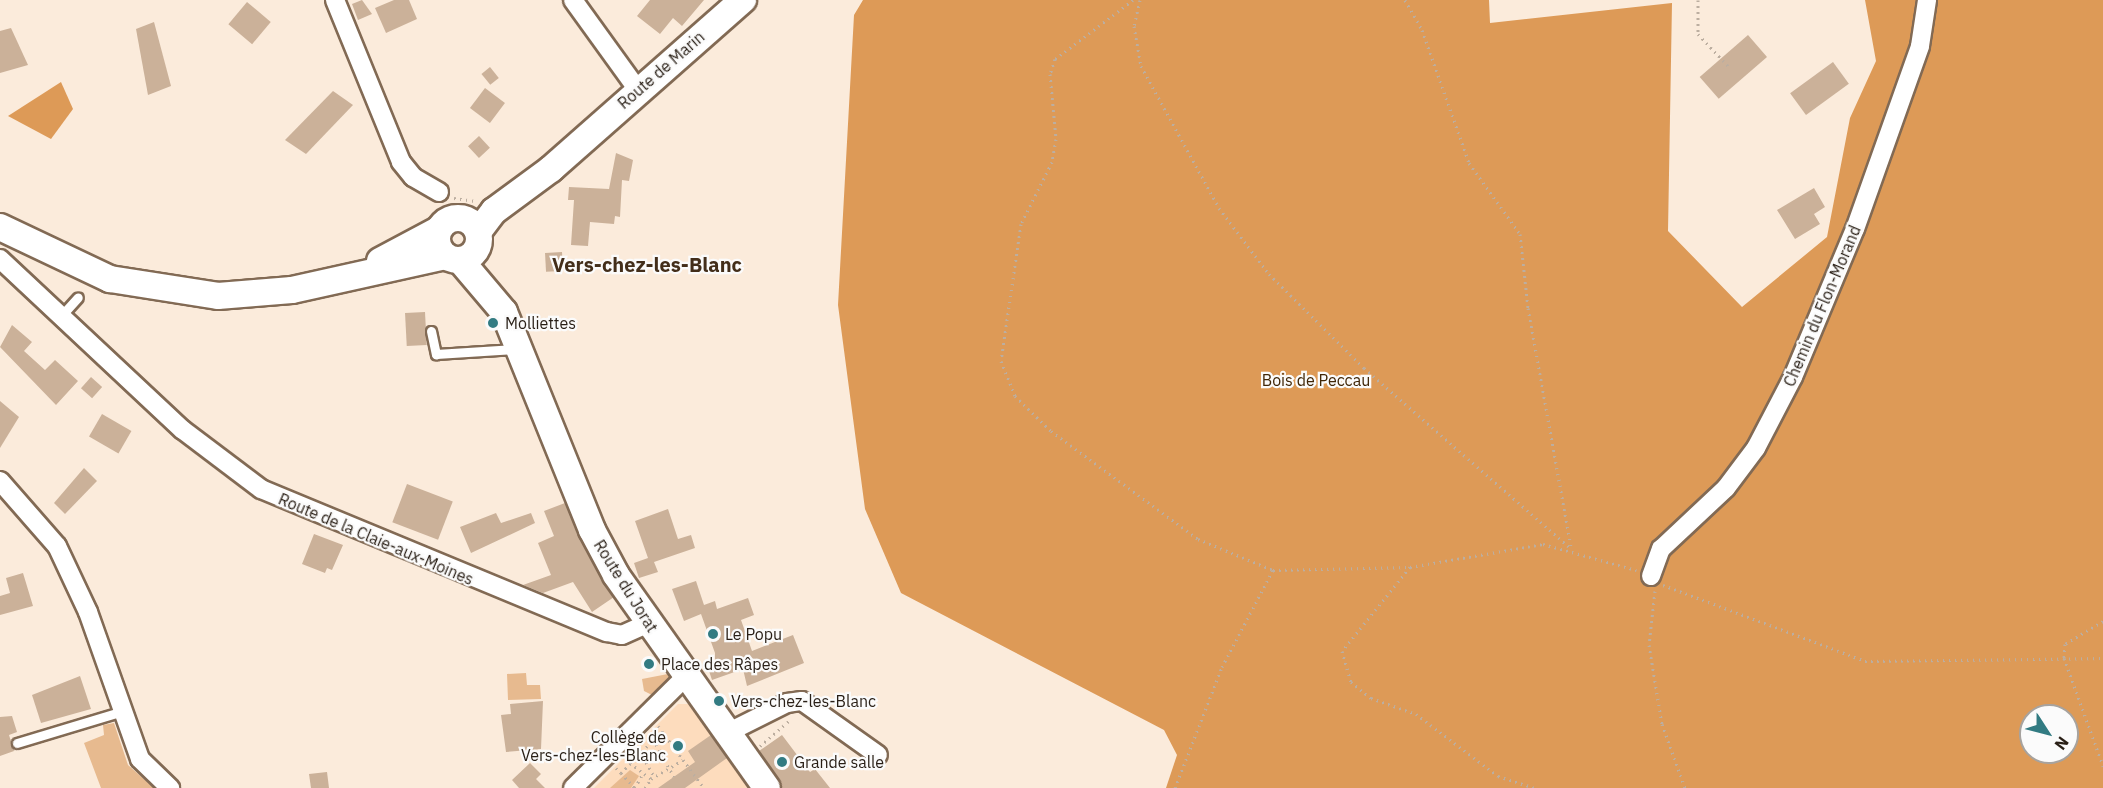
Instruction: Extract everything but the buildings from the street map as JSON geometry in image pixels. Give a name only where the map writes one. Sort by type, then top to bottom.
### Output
[{"type":"main road","name":"Route de Marin","points":[[465,243],[579,140],[743,0]]},
{"type":"main road","points":[[0,227],[75,267],[181,293],[292,290],[356,274],[465,243],[446,221],[438,230],[356,274]]},
{"type":"main road","name":"Route du Jorat","points":[[465,243],[495,296],[592,530],[685,677],[767,788]]},
{"type":"street","points":[[335,0],[401,162],[413,177],[439,192]]},
{"type":"street","points":[[573,0],[638,90]]},
{"type":"street","name":"Chemin du Flon-Morand","points":[[1653,579],[1661,549],[1726,488],[1756,447],[1793,376],[1855,229],[1920,46],[1927,0]]},
{"type":"street","name":"Route de la Claie-aux-Moines","points":[[0,259],[183,430],[261,489],[607,632],[622,634],[649,623]]},
{"type":"street","points":[[0,481],[57,546],[88,612],[120,712],[140,759],[170,788]]},
{"type":"street","points":[[573,788],[685,677]]},
{"type":"street","points":[[727,733],[787,703],[802,701],[878,754]]},
{"type":"lane","points":[[62,316],[78,297]]},
{"type":"lane","points":[[431,331],[436,354],[517,350]]},
{"type":"lane","points":[[17,743],[120,712]]},
{"type":"path","points":[[1133,0],[1055,59],[1050,74],[1056,139],[1052,162],[1021,224],[1001,361],[1015,396],[1051,431],[1198,539],[1274,570],[1410,567],[1543,544],[1572,549],[1865,662],[2103,658]]},
{"type":"path","points":[[1140,0],[1134,26],[1141,66],[1219,208],[1269,274],[1364,368],[1572,549]]},
{"type":"path","points":[[1405,0],[1422,30],[1469,163],[1520,234],[1528,308],[1572,549]]},
{"type":"path","points":[[1698,0],[1698,34],[1730,68]]},
{"type":"path","points":[[439,192],[470,204],[484,196]]},
{"type":"path","points":[[1410,567],[1342,651],[1351,682],[1371,698],[1416,714],[1498,776],[1534,788]]},
{"type":"path","points":[[1175,788],[1222,667],[1274,570]]},
{"type":"path","points":[[1653,579],[1649,645],[1662,724],[1685,788]]},
{"type":"path","points":[[2103,621],[2065,644],[2064,658],[2103,766]]},
{"type":"path","points":[[655,722],[704,788]]},
{"type":"path","points":[[753,752],[786,723]]},
{"type":"path","points":[[621,773],[662,730]]},
{"type":"path","points":[[653,739],[674,777]]},
{"type":"path","points":[[640,752],[653,778]]},
{"type":"path","points":[[645,788],[653,778],[683,760]]},
{"type":"path","points":[[630,763],[653,778]]},
{"type":"path","points":[[613,765],[635,788],[643,773]]},
{"type":"shaded area","points":[[526,673],[527,685],[540,685],[541,699],[508,700],[507,674]]},
{"type":"shaded area","points":[[673,673],[656,697],[644,691],[642,679]]},
{"type":"shaded area","name":"Collège de Vers-chez-les-Blanc","points":[[678,704],[690,704],[752,788],[594,788]]},
{"type":"shaded area","points":[[114,723],[128,765],[154,788],[101,788],[84,743],[104,735],[103,725]]},
{"type":"shaded area","points":[[630,770],[639,776],[631,788],[610,788]]},
{"type":"green space","name":"Bois de Peccau","points":[[863,0],[1489,0],[1490,23],[1672,3],[1668,231],[1742,307],[1827,237],[1850,118],[1876,61],[1865,0],[2103,0],[2103,788],[1166,788],[1177,755],[1164,730],[901,593],[865,509],[838,305],[854,15]]},
{"type":"green space","points":[[61,82],[73,109],[51,139],[8,116]]},
{"type":"place","name":"Molliettes","points":[[493,323]]},
{"type":"place","name":"Le Popu","points":[[713,634]]},
{"type":"place","name":"Place des Râpes","points":[[649,664]]},
{"type":"place","name":"Vers-chez-les-Blanc","points":[[719,701]]},
{"type":"place","name":"Collège de Vers-chez-les-Blanc","points":[[678,746]]},
{"type":"place","name":"Grande salle","points":[[782,762]]},
{"type":"district","name":"Vers-chez-les-Blanc","points":[[647,264]]}]
